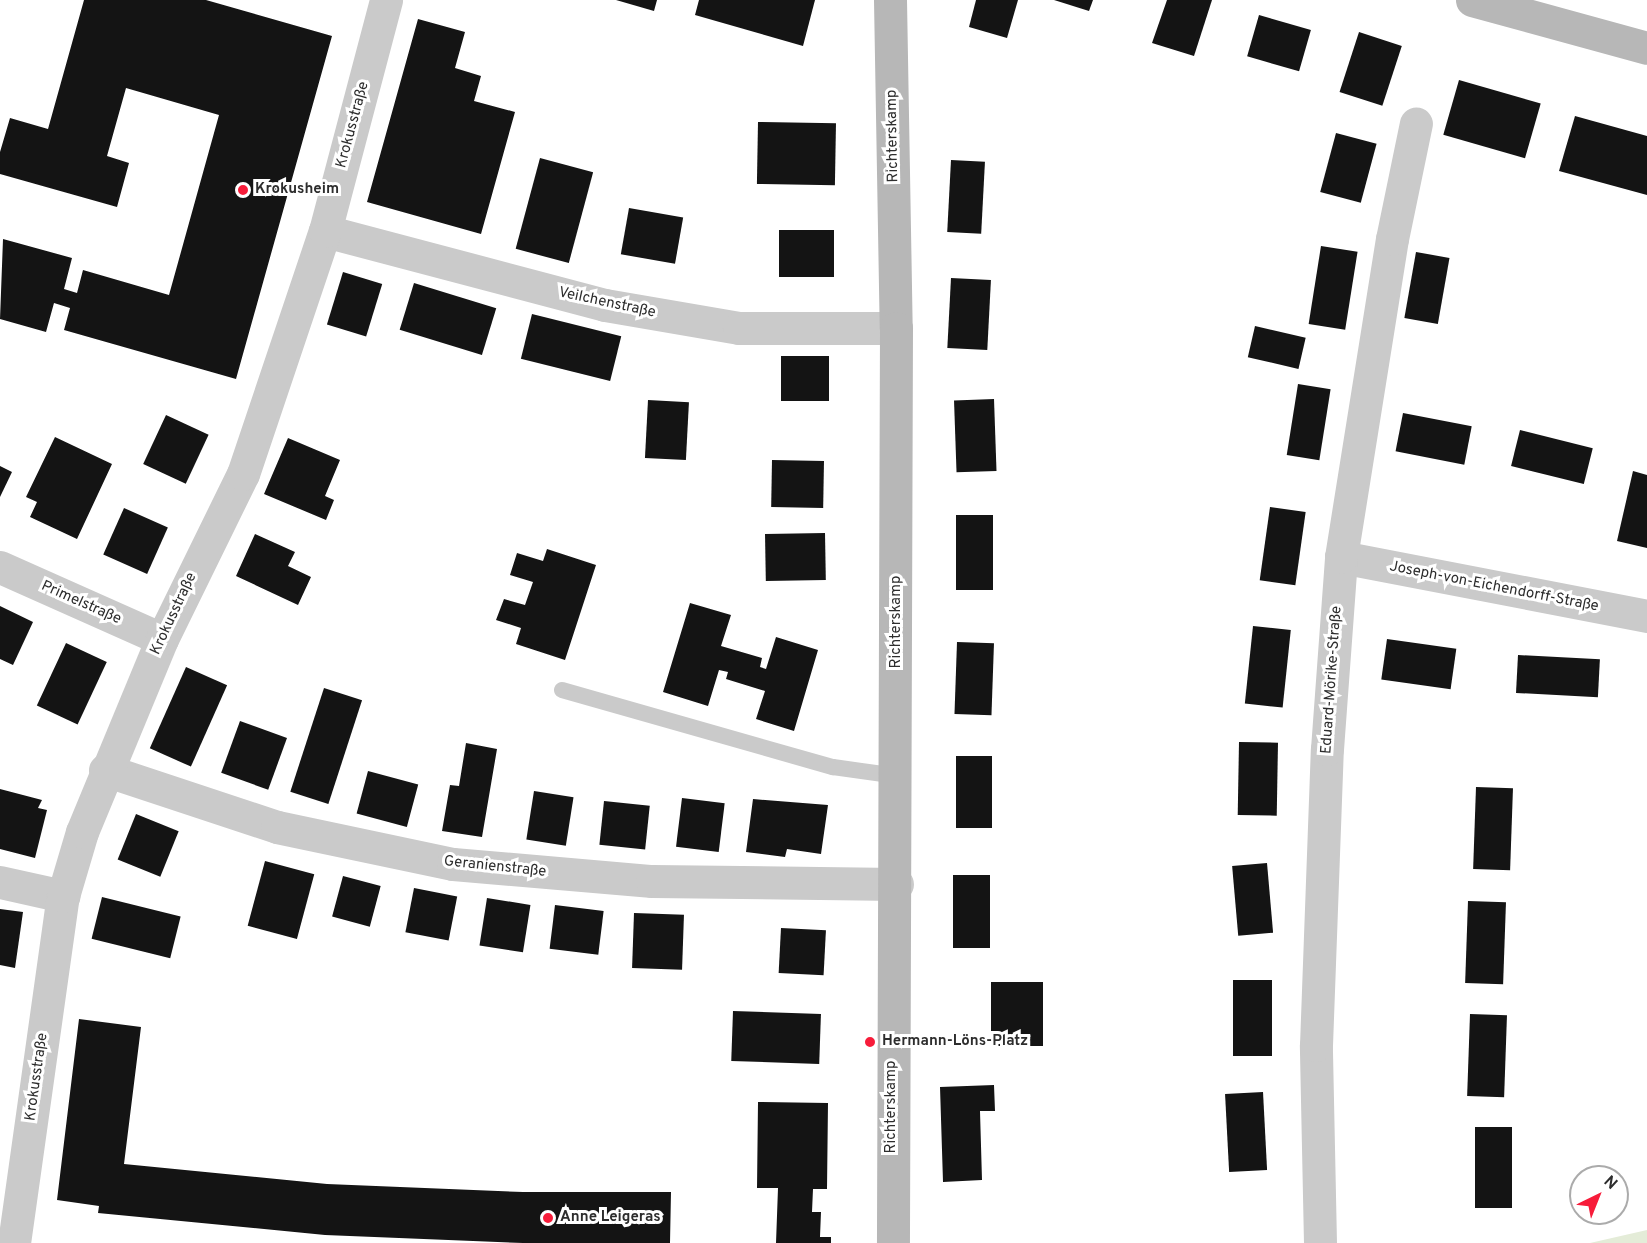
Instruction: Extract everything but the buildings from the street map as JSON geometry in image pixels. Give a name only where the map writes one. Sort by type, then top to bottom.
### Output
[{"type":"street","name":"Krokusstraße","points":[[16,1241],[63,896],[105,770],[162,639],[243,474],[324,231],[386,0]]},
{"type":"street","name":"Richterskamp","points":[[890,0],[896,328],[897,776],[897,884],[892,1031],[892,1243]]},
{"type":"street","points":[[1472,0],[1513,6],[1647,48]]},
{"type":"street","name":"Eduard-Mörike-Straße","points":[[1320,1243],[1316,1045],[1327,749],[1341,557],[1392,239],[1416,123]]},
{"type":"street","name":"Veilchenstraße","points":[[324,231],[604,305],[739,328],[896,328]]},
{"type":"street","name":"Joseph-von-Eichendorff-Straße","points":[[1341,557],[1647,616]]},
{"type":"street","name":"Primelstraße","points":[[0,567],[162,639]]},
{"type":"street","name":"Geranienstraße","points":[[105,770],[277,827],[453,864],[652,881],[897,884]]},
{"type":"street","points":[[0,882],[63,896]]},
{"type":"lane","points":[[562,690],[833,766],[897,776]]},
{"type":"green space","points":[[1647,1230],[1647,1243],[1590,1243]]},
{"type":"place","name":"Krokusheim","points":[[243,190]]},
{"type":"place","name":"Hermann-Löns-Platz","points":[[870,1042]]},
{"type":"place","name":"Anne Leigeras","points":[[548,1218]]}]
